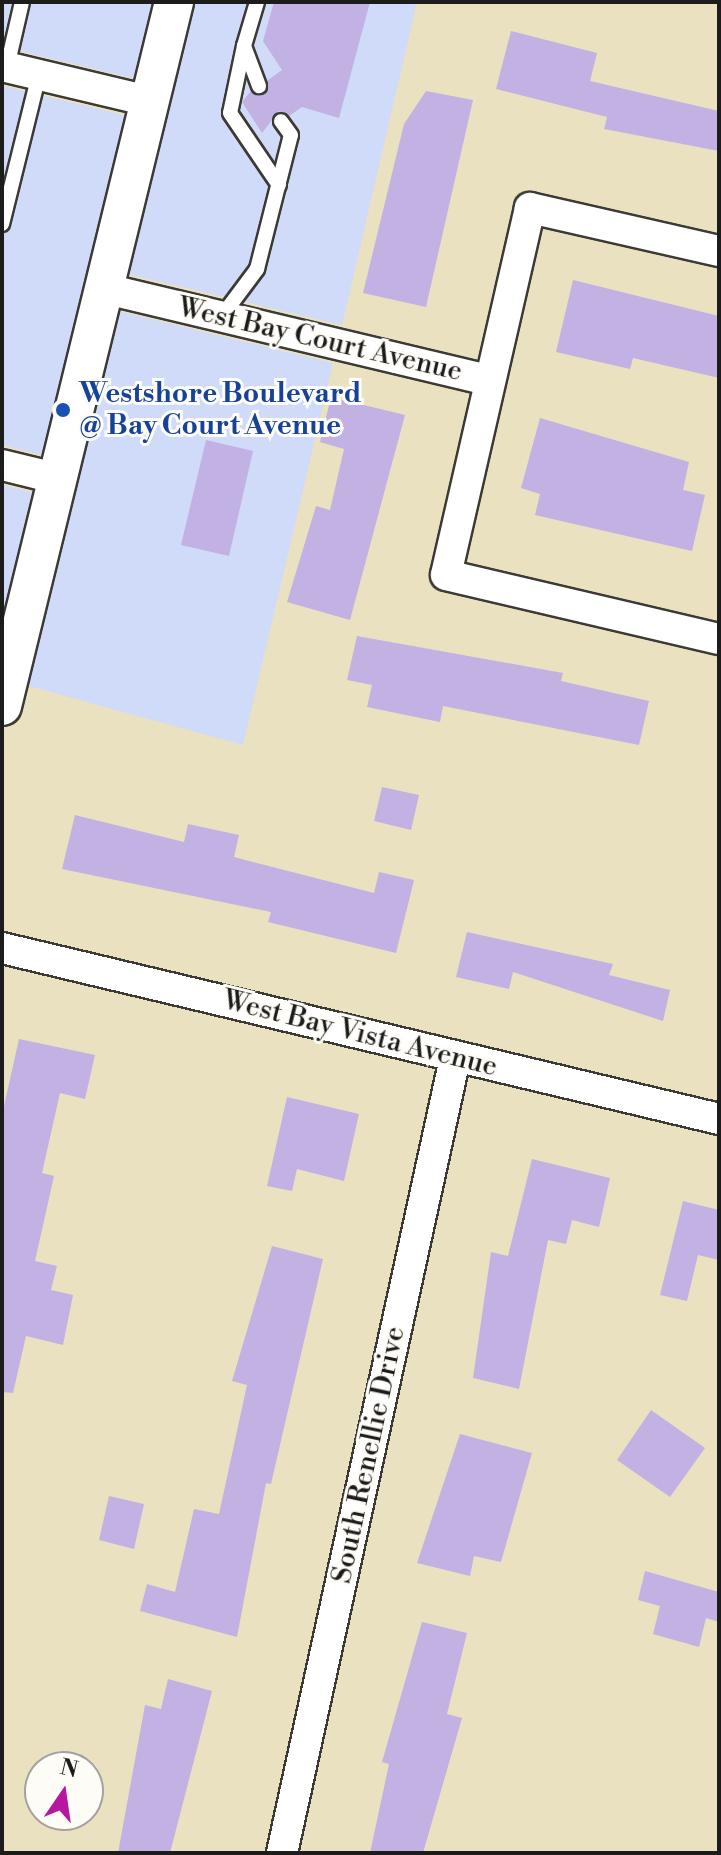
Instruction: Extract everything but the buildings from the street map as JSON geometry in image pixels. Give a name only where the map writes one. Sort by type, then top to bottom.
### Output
[{"type":"street","points":[[2,706],[55,478],[106,289],[174,2]]},
{"type":"street","points":[[4,67],[149,101]]},
{"type":"street","points":[[487,380],[530,208],[719,251]]},
{"type":"street","name":"West Bay Court Avenue","points":[[106,289],[487,380],[446,575],[719,639]]},
{"type":"street","points":[[2,465],[55,478]]},
{"type":"street","name":"West Bay Vista Avenue","points":[[2,948],[719,1119]]},
{"type":"street","name":"South Renellie Drive","points":[[282,1853],[455,1058]]},
{"type":"lane","points":[[4,67],[22,2]]},
{"type":"lane","points":[[257,2],[230,113],[279,185]]},
{"type":"lane","points":[[244,46],[259,86]]},
{"type":"lane","points":[[2,224],[39,75]]},
{"type":"lane","points":[[222,316],[257,269],[291,135],[281,121]]},
{"type":"shaded area","points":[[2,2],[156,2],[137,79],[2,47]]},
{"type":"shaded area","points":[[191,2],[417,2],[342,325],[127,274]]},
{"type":"shaded area","points":[[2,86],[128,116],[43,455],[2,445]]},
{"type":"shaded area","points":[[118,311],[333,363],[243,745],[25,685]]},
{"type":"shaded area","points":[[2,485],[34,493],[2,632]]},
{"type":"place","name":"Westshore Boulevard @ Bay Court Avenue","points":[[63,410]]}]
